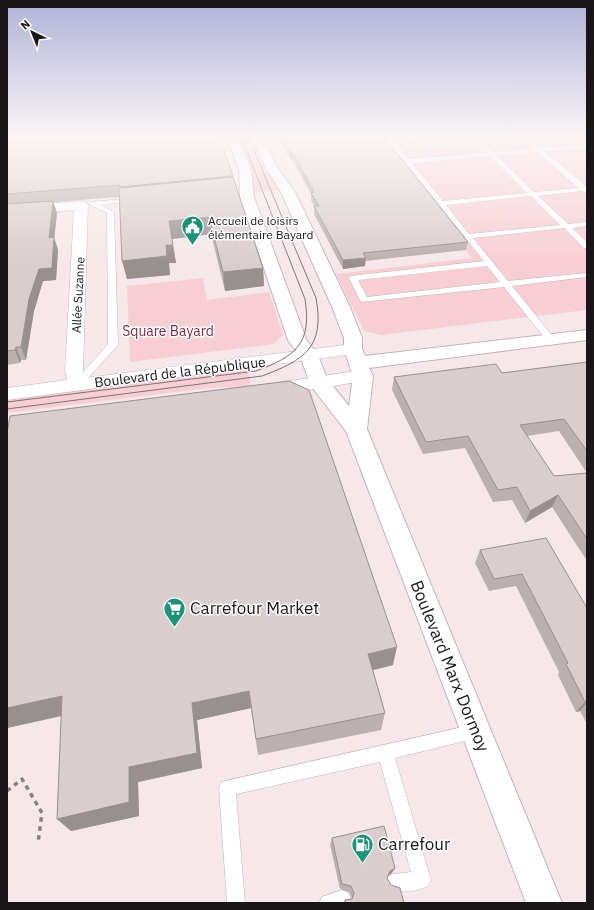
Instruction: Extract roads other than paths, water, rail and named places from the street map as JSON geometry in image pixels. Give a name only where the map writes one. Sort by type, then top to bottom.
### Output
[{"type":"main road","name":"Boulevard Marx Dormoy","points":[[244,178],[243,190],[247,196],[297,340],[309,355],[318,381],[356,429],[544,903]]},
{"type":"main road","name":"Boulevard Marx Dormoy","points":[[279,178],[288,192],[341,307],[353,338],[358,362],[356,429]]},
{"type":"main road","name":"Boulevard de la République","points":[[358,362],[587,335]]},
{"type":"street","points":[[7,211],[86,205]]},
{"type":"street","name":"Allée Suzanne","points":[[77,385],[74,371],[86,205]]},
{"type":"street","name":"Boulevard de la République","points":[[7,394],[309,355],[358,362]]},
{"type":"street","name":"Boulevard de la République","points":[[253,392],[318,381],[358,362]]},
{"type":"lane","points":[[422,178],[551,340]]},
{"type":"lane","points":[[517,178],[587,246]]},
{"type":"lane","points":[[573,178],[586,190]]},
{"type":"lane","points":[[442,204],[586,190]]},
{"type":"lane","points":[[86,205],[139,199]]},
{"type":"lane","points":[[77,385],[113,345],[110,212],[86,205]]},
{"type":"lane","points":[[469,236],[587,224]]},
{"type":"lane","points":[[490,263],[353,278],[364,300],[587,275]]},
{"type":"lane","points":[[236,903],[227,788],[476,732]]},
{"type":"lane","points":[[386,752],[422,880],[394,883]]},
{"type":"tram line","points":[[7,402],[256,371],[282,360],[291,353],[303,338],[306,327],[307,314],[305,299],[258,178]]},
{"type":"tram line","points":[[7,409],[262,376],[290,364],[300,357],[314,340],[317,329],[318,315],[316,298],[266,178]]},
{"type":"place","name":"Accueil de loisirs élémentaire Bayard","points":[[192,246]]},
{"type":"place","name":"Carrefour Market","points":[[175,628]]},
{"type":"place","name":"Carrefour","points":[[362,864]]},
{"type":"park label","name":"Square Bayard","points":[[168,331]]}]
